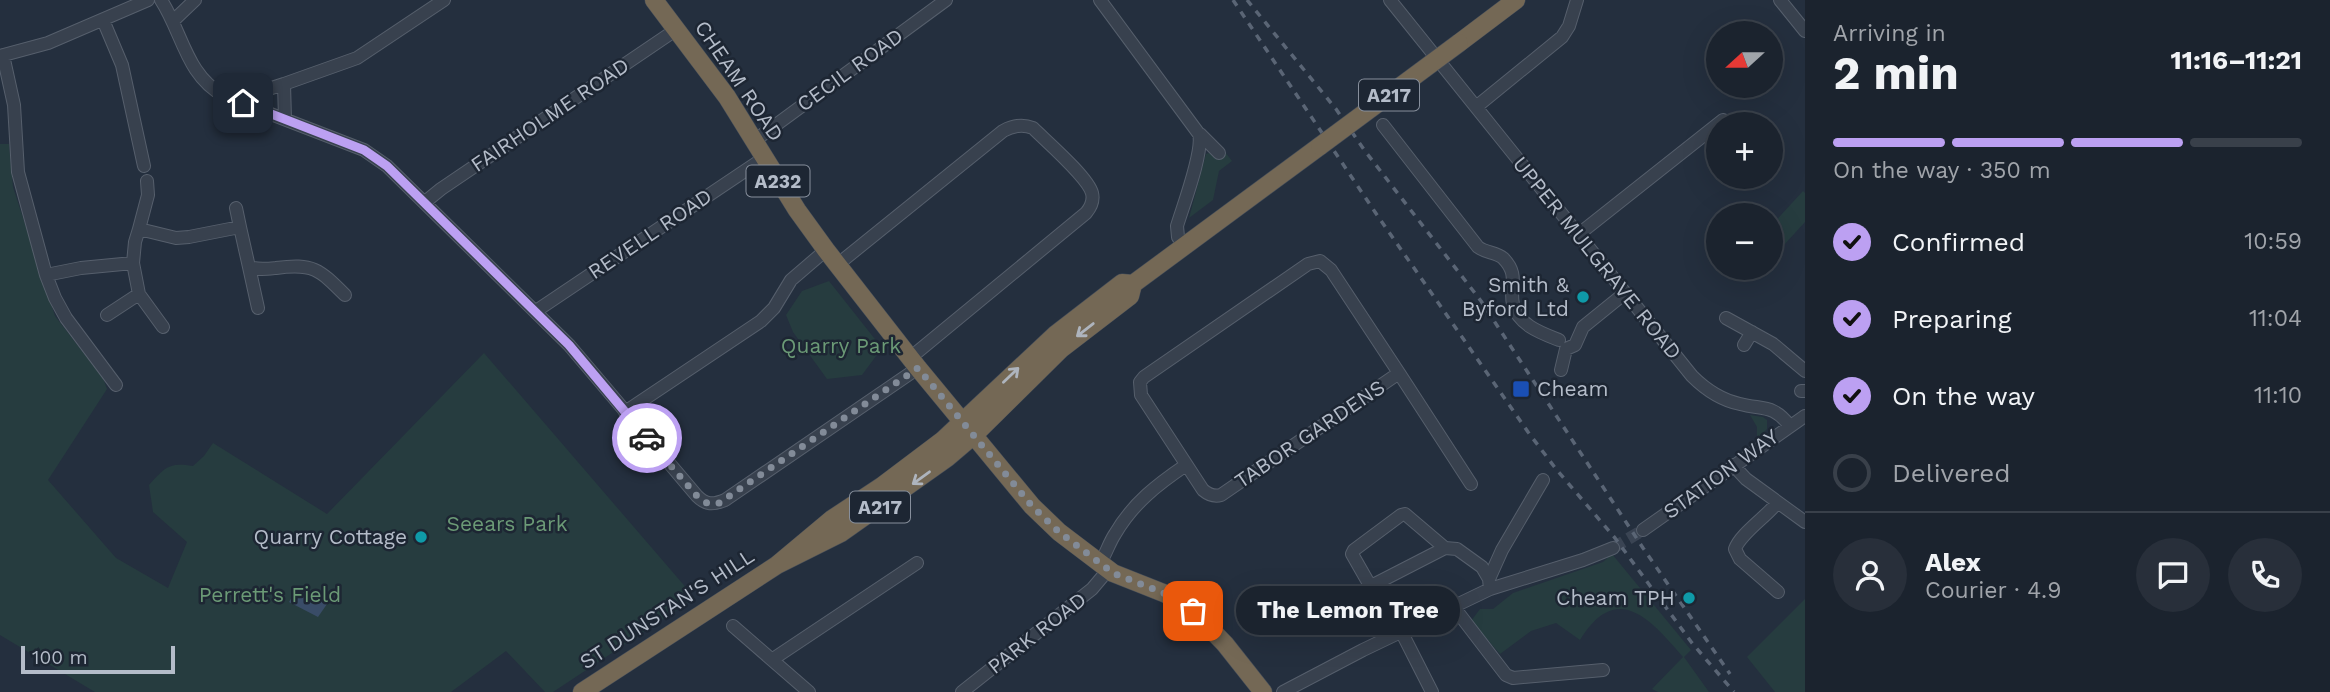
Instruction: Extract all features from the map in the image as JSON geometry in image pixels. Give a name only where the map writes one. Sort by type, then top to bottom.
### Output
[{"type":"highway","name":"CHEAM ROAD","points":[[654,0],[727,97],[826,250],[916,358],[968,429]]},
{"type":"highway","name":"A217","points":[[968,429],[1056,334],[1122,283],[1133,284],[1517,0]]},
{"type":"highway","name":"ST DUNSTAN'S HILL","points":[[582,692],[777,565],[832,519],[882,486],[943,440],[968,429]]},
{"type":"highway","name":"A232","points":[[968,429],[1032,506],[1059,532],[1104,567],[1166,594],[1193,611],[1225,644],[1263,692]]},
{"type":"street","points":[[116,385],[66,318],[46,275],[18,172],[14,105],[1,55],[48,43],[148,0]]},
{"type":"street","points":[[161,0],[188,58],[203,82],[224,96],[364,150],[377,158],[569,345],[697,496],[707,503],[725,500],[916,358],[1089,210],[1093,199],[1091,190],[1032,128],[1010,128],[992,139],[837,265]]},
{"type":"street","points":[[173,21],[195,0]]},
{"type":"street","points":[[243,103],[250,95],[357,58],[444,0]]},
{"type":"street","name":"CECIL ROAD","points":[[754,141],[946,0]]},
{"type":"street","points":[[1100,0],[1201,138],[1177,226],[1178,237],[1184,246]]},
{"type":"street","name":"UPPER MULGRAVE ROAD","points":[[1390,0],[1687,370],[1707,390],[1737,404],[1775,411],[1798,420]]},
{"type":"street","points":[[1476,107],[1562,37],[1569,26],[1577,0]]},
{"type":"street","points":[[1780,0],[1805,31]]},
{"type":"street","points":[[103,20],[122,65],[144,166]]},
{"type":"street","name":"FAIRHOLME ROAD","points":[[425,202],[677,29]]},
{"type":"street","points":[[284,84],[282,101],[285,119]]},
{"type":"street","points":[[1382,125],[1478,247],[1502,258],[1513,279],[1513,305],[1527,325],[1557,341],[1575,345],[1583,327],[1625,293]]},
{"type":"street","points":[[1197,131],[1219,153]]},
{"type":"street","points":[[1578,234],[1706,133]]},
{"type":"street","name":"REVELL ROAD","points":[[536,311],[764,158]]},
{"type":"street","points":[[147,181],[148,195],[135,242],[133,263],[139,294],[163,327]]},
{"type":"street","points":[[236,208],[258,308]]},
{"type":"street","points":[[139,229],[176,238],[240,227]]},
{"type":"street","points":[[625,412],[761,321],[774,308],[791,280],[826,250]]},
{"type":"street","name":"TABOR GARDENS","points":[[1320,261],[1331,270],[1399,373],[1221,495],[1215,496],[1203,491],[1141,395],[1140,382],[1308,264],[1320,261]]},
{"type":"street","points":[[46,275],[81,268],[133,263]]},
{"type":"street","points":[[248,267],[258,270],[305,265],[322,274],[342,292]]},
{"type":"street","points":[[107,315],[139,294]]},
{"type":"street","points":[[1726,318],[1773,344],[1805,371]]},
{"type":"street","points":[[1744,345],[1752,332]]},
{"type":"street","points":[[1557,341],[1561,370]]},
{"type":"street","points":[[1399,373],[1471,484]]},
{"type":"street","name":"STATION WAY","points":[[1643,530],[1798,420]]},
{"type":"street","points":[[1734,464],[1746,480],[1805,522]]},
{"type":"street","name":"PARK ROAD","points":[[962,692],[1093,589],[1104,567],[1114,536],[1134,506],[1186,465]]},
{"type":"street","points":[[1490,584],[1502,550],[1544,480]]},
{"type":"street","points":[[1777,503],[1766,517],[1738,542],[1735,549],[1740,559],[1778,592]]},
{"type":"street","points":[[1445,548],[1405,514],[1352,554],[1368,582],[1373,584],[1445,548],[1457,549],[1482,567],[1490,584]]},
{"type":"street","points":[[1283,692],[1453,606],[1490,584],[1583,560],[1613,548]]},
{"type":"street","points":[[773,659],[917,563]]},
{"type":"street","points":[[1453,606],[1506,675],[1513,678],[1603,670]]},
{"type":"street","points":[[733,626],[809,692]]},
{"type":"street","points":[[1401,631],[1432,692]]},
{"type":"green space","name":"Perrett's Field","points":[[0,144],[9,144],[13,187],[55,316],[103,378],[107,389],[48,480],[116,558],[168,588],[187,542],[153,512],[149,485],[168,467],[193,466],[213,443],[327,514],[484,353],[695,598],[553,692],[545,692],[506,651],[451,692],[95,692],[0,635]]},
{"type":"green space","points":[[1225,152],[1232,161],[1219,171],[1213,200],[1189,218],[1206,154],[1209,153],[1217,159]]},
{"type":"green space","points":[[1803,191],[1805,193],[1805,222],[1784,245],[1783,244],[1783,213]]},
{"type":"green space","name":"Quarry Park","points":[[829,281],[882,348],[862,375],[827,379],[793,332],[786,315],[802,291]]},
{"type":"green space","points":[[1750,415],[1767,420],[1767,429],[1757,439],[1757,427]]},
{"type":"green space","points":[[1612,554],[1691,650],[1684,657],[1709,692],[1658,692],[1652,689],[1683,657],[1646,619],[1633,612],[1620,609],[1607,612],[1594,622],[1580,640],[1556,623],[1531,631],[1500,654],[1471,621],[1480,609],[1493,609],[1513,593],[1603,562]]},
{"type":"green space","points":[[1805,599],[1805,692],[1775,692],[1747,657]]},
{"type":"water","points":[[298,588],[327,604],[318,617],[289,602]]},
{"type":"tunnel","points":[[1613,548],[1643,530]]},
{"type":"railway","points":[[1233,0],[1375,212],[1528,432],[1615,538],[1692,643],[1734,692]]},
{"type":"railway","points":[[1247,0],[1336,109],[1365,151],[1481,301],[1643,548],[1730,674]]},
{"type":"way so far","points":[[647,438],[702,501],[719,503],[918,368],[1032,506],[1059,532],[1113,573],[1166,594],[1193,611]]},
{"type":"place","name":"Smith & Byford Ltd","points":[[1583,297]]},
{"type":"place","name":"Cheam","points":[[1521,389]]},
{"type":"place","name":"Quarry Cottage","points":[[421,537]]},
{"type":"place","name":"Cheam TPH","points":[[1689,598]]},
{"type":"place","name":"The Lemon Tree","points":[[1193,611]]},
{"type":"route","points":[[243,103],[364,150],[387,166],[569,345],[647,438]]},
{"type":"park label","name":"Seears Park","points":[[507,524]]}]
